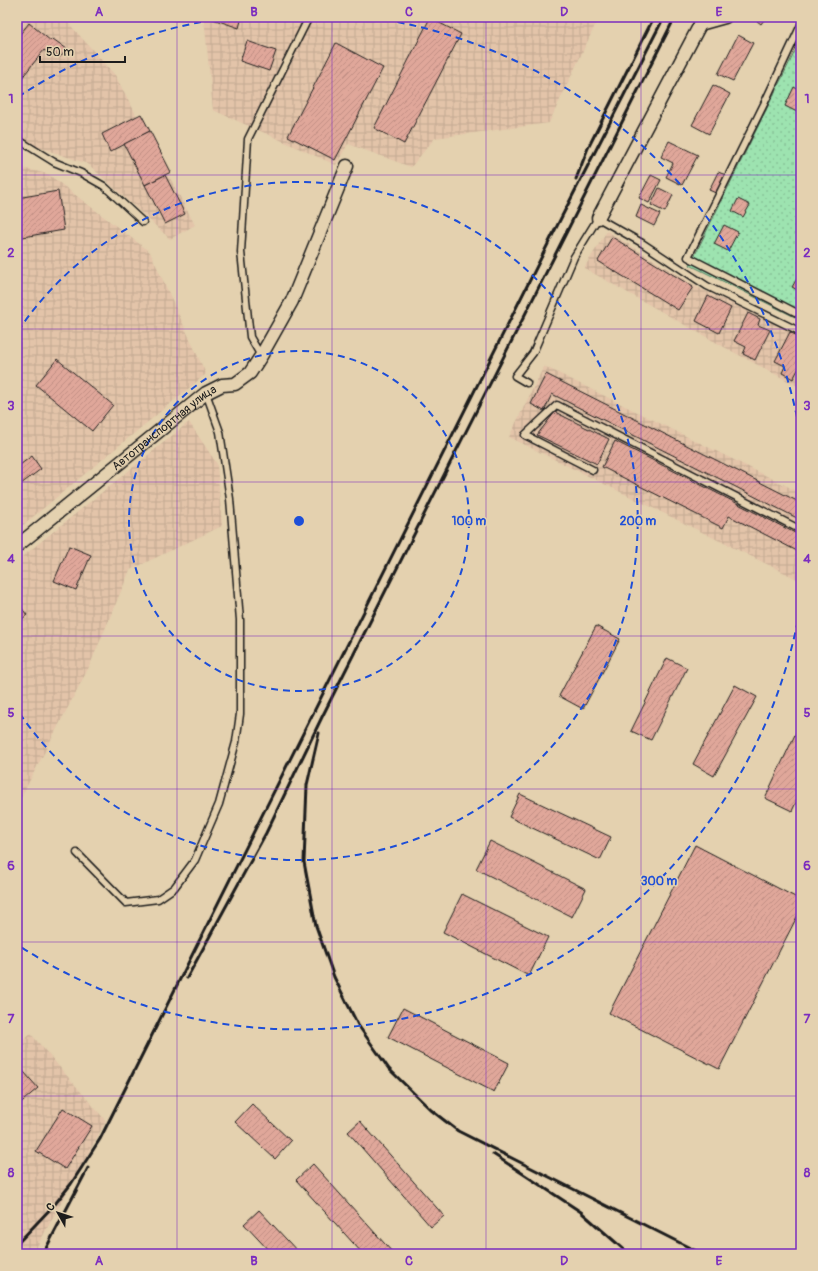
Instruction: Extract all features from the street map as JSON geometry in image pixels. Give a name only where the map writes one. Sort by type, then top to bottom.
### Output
[{"type":"street","points":[[598,218],[702,20],[725,17]]},
{"type":"street","name":"Автотранспортная улица","points":[[17,546],[206,393],[222,385],[235,384],[250,373],[292,301],[347,166]]},
{"type":"lane","points":[[261,356],[250,337],[241,252],[248,139],[309,17]]},
{"type":"lane","points":[[801,25],[764,104],[688,257],[801,315]]},
{"type":"lane","points":[[17,139],[54,162],[81,173],[104,186],[143,222]]},
{"type":"lane","points":[[527,382],[515,376],[533,353],[574,257],[598,218],[642,243],[708,286],[801,332]]},
{"type":"lane","points":[[76,853],[126,903],[158,899],[174,888],[195,860],[219,804],[236,742],[240,714],[240,620],[230,500],[220,432],[206,393]]},
{"type":"lane","points":[[593,470],[525,435],[557,405],[801,530]]},
{"type":"shaded area","points":[[17,17],[63,17],[115,75],[195,225],[170,239],[88,164],[17,140]]},
{"type":"shaded area","points":[[204,17],[599,17],[549,123],[435,138],[411,167],[348,144],[336,165],[213,110]]},
{"type":"shaded area","points":[[17,167],[48,174],[150,252],[206,374],[17,530]]},
{"type":"shaded area","points":[[607,231],[699,288],[801,336],[801,388],[724,347],[584,268]]},
{"type":"shaded area","points":[[544,366],[801,493],[801,581],[509,437]]},
{"type":"shaded area","points":[[189,422],[217,464],[222,526],[130,570],[89,667],[17,805],[17,561]]},
{"type":"shaded area","points":[[31,1034],[106,1121],[33,1254],[17,1254],[17,1044]]},
{"type":"green space","points":[[801,39],[801,320],[690,265]]},
{"type":"building","points":[[210,17],[242,17],[239,28]]},
{"type":"building","points":[[752,17],[766,17],[761,24]]},
{"type":"building","points":[[430,18],[461,34],[404,144],[374,128]]},
{"type":"building","points":[[29,23],[51,41],[53,39],[67,49],[60,57],[52,51],[50,54],[44,50],[17,84],[17,38]]},
{"type":"building","points":[[738,35],[753,43],[733,81],[718,74]]},
{"type":"building","points":[[247,41],[276,51],[269,71],[240,61]]},
{"type":"building","points":[[336,43],[383,68],[335,160],[288,136]]},
{"type":"building","points":[[713,85],[730,94],[709,134],[692,125]]},
{"type":"building","points":[[794,87],[801,91],[801,105],[797,112],[785,106]]},
{"type":"building","points":[[141,114],[150,131],[110,152],[102,134]]},
{"type":"building","points":[[150,131],[171,172],[145,185],[124,144]]},
{"type":"building","points":[[669,141],[698,155],[682,185],[666,177],[673,163],[661,157]]},
{"type":"building","points":[[718,172],[726,175],[718,194],[709,190]]},
{"type":"building","points":[[165,175],[185,214],[165,224],[145,185]]},
{"type":"building","points":[[651,175],[661,180],[649,203],[639,198]]},
{"type":"building","points":[[659,188],[673,195],[665,212],[651,205]]},
{"type":"building","points":[[58,191],[64,230],[17,238],[17,198]]},
{"type":"building","points":[[738,199],[750,205],[743,217],[732,211]]},
{"type":"building","points":[[641,205],[660,214],[654,226],[636,217]]},
{"type":"building","points":[[724,225],[738,232],[728,251],[714,244]]},
{"type":"building","points":[[612,237],[693,287],[678,310],[598,261]]},
{"type":"building","points":[[798,277],[801,279],[801,292],[792,287]]},
{"type":"building","points":[[708,296],[731,308],[719,333],[696,321]]},
{"type":"building","points":[[748,313],[760,319],[758,325],[770,330],[755,360],[743,354],[746,347],[734,341]]},
{"type":"building","points":[[790,332],[801,338],[801,364],[793,379],[782,373],[785,366],[775,361]]},
{"type":"building","points":[[57,359],[113,405],[92,431],[36,385]]},
{"type":"building","points":[[546,374],[801,503],[801,520],[552,394],[544,411],[531,404]]},
{"type":"building","points":[[555,412],[609,439],[597,464],[537,435]]},
{"type":"building","points":[[615,441],[801,536],[801,553],[729,516],[723,528],[602,467]]},
{"type":"building","points":[[32,456],[41,469],[17,487],[17,467]]},
{"type":"building","points":[[69,546],[91,555],[76,590],[54,581]]},
{"type":"building","points":[[17,602],[27,615],[17,623]]},
{"type":"building","points":[[596,626],[620,639],[583,709],[559,696]]},
{"type":"building","points":[[667,658],[687,668],[651,740],[631,731]]},
{"type":"building","points":[[735,685],[757,697],[714,776],[693,764]]},
{"type":"building","points":[[801,722],[801,792],[792,811],[765,798]]},
{"type":"building","points":[[520,794],[611,837],[600,860],[509,817]]},
{"type":"building","points":[[490,841],[586,889],[572,917],[476,869]]},
{"type":"building","points":[[695,845],[801,900],[801,909],[719,1069],[609,1013]]},
{"type":"building","points":[[462,894],[548,937],[529,976],[443,932]]},
{"type":"building","points":[[403,1008],[509,1063],[494,1092],[388,1037]]},
{"type":"building","points":[[17,1064],[38,1088],[17,1106]]},
{"type":"building","points":[[252,1104],[291,1141],[275,1159],[235,1122]]},
{"type":"building","points":[[63,1108],[92,1126],[65,1169],[36,1151]]},
{"type":"building","points":[[360,1121],[444,1216],[431,1227],[348,1132]]},
{"type":"building","points":[[313,1164],[394,1254],[363,1254],[296,1180]]},
{"type":"building","points":[[259,1210],[300,1254],[272,1254],[244,1224]]},
{"type":"railway","points":[[576,179],[588,148],[654,17]]},
{"type":"railway","points":[[17,1244],[55,1204],[71,1184],[100,1139],[559,222],[664,17]]},
{"type":"railway","points":[[187,978],[266,833],[322,717],[675,17]]},
{"type":"railway","points":[[319,733],[307,785],[304,862],[316,926],[334,977],[358,1025],[389,1069],[431,1110],[458,1131],[702,1254]]},
{"type":"railway","points":[[493,1154],[581,1212],[629,1254]]},
{"type":"railway","points":[[43,1254],[88,1168]]}]
